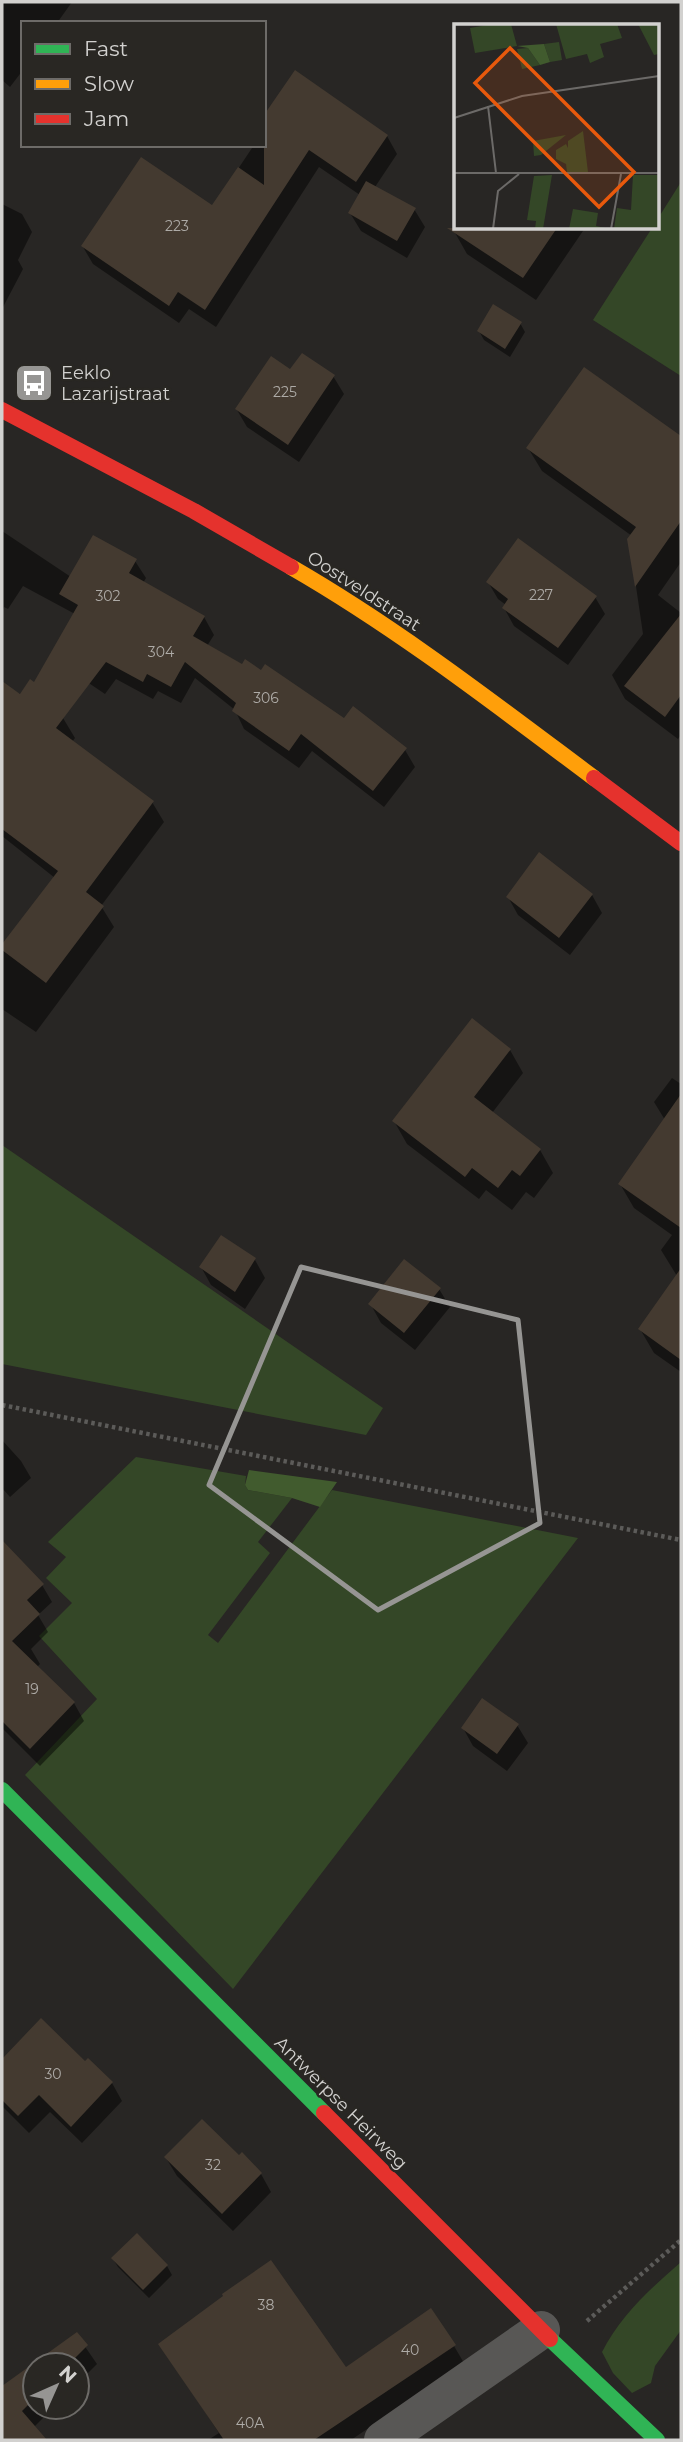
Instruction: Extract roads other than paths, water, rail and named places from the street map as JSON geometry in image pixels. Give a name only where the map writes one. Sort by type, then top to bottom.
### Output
[{"type":"street","name":"Oostveldstraat","points":[[2,410],[194,511],[331,590],[460,678],[681,843]]},
{"type":"street","name":"Antwerpse Heirweg","points":[[2,1790],[549,2338],[657,2440]]},
{"type":"street","points":[[383,2440],[549,2338]]},
{"type":"place","name":"Eeklo Lazarijstraat","points":[[34,383]]}]
